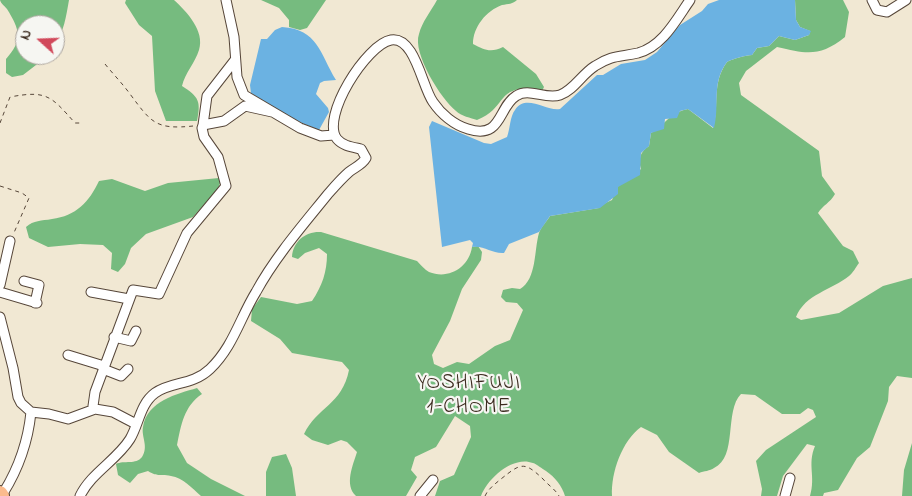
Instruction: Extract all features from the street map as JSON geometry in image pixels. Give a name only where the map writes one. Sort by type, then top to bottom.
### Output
[{"type":"street","points":[[80,496],[88,484],[123,448],[147,402],[154,394],[161,389],[194,381],[211,368],[236,335],[254,294],[275,263],[339,181],[366,158],[361,149],[343,144],[334,135],[321,136],[300,128],[244,95],[237,77],[234,37],[226,0]]},
{"type":"street","points":[[334,135],[339,103],[348,81],[379,46],[390,40],[396,40],[408,46],[430,98],[444,115],[470,130],[482,130],[496,125],[510,100],[516,95],[522,93],[545,97],[561,95],[599,63],[618,55],[637,53],[648,49],[667,32],[690,0]]},
{"type":"street","points":[[872,0],[877,10],[887,12],[906,0]]},
{"type":"street","points":[[96,409],[94,399],[103,368],[133,290],[159,294],[187,233],[226,186],[218,157],[201,132],[204,125],[207,96],[235,59]]},
{"type":"street","points":[[204,125],[224,121],[245,106],[272,112]]},
{"type":"street","points":[[0,285],[10,241]]},
{"type":"street","points":[[0,292],[36,303],[39,285],[24,281]]},
{"type":"street","points":[[110,295],[111,285]]},
{"type":"street","points":[[91,292],[129,300]]},
{"type":"street","points":[[0,317],[18,397],[21,403],[31,412],[68,419],[96,409],[113,412],[136,424]]},
{"type":"street","points":[[114,337],[131,341],[136,331]]},
{"type":"street","points":[[68,355],[121,376],[128,369]]},
{"type":"street","points":[[2,495],[15,475],[28,436],[31,412]]},
{"type":"street","points":[[785,496],[790,478]]},
{"type":"street","points":[[420,496],[434,480]]},
{"type":"path","points":[[105,64],[143,114],[161,125],[174,128],[204,125]]},
{"type":"path","points":[[0,123],[10,97],[39,93],[54,102],[75,123],[80,124]]},
{"type":"path","points":[[0,186],[22,193],[28,198],[10,241]]},
{"type":"path","points":[[485,496],[509,472],[526,466],[534,470],[558,496]]},
{"type":"green space","points":[[0,0],[69,0],[65,22],[65,15],[15,15],[15,23]]},
{"type":"green space","points":[[126,0],[174,0],[194,22],[199,36],[199,50],[182,86],[192,93],[197,100],[199,109],[197,121],[166,121],[155,91],[152,36],[139,25],[125,3]]},
{"type":"green space","points":[[261,0],[326,0],[307,28],[300,30],[289,27],[289,20],[279,8]]},
{"type":"green space","points":[[437,0],[517,0],[502,5],[486,15],[475,32],[473,44],[488,50],[503,47],[536,74],[544,87],[542,91],[527,89],[509,93],[487,115],[477,120],[463,116],[456,111],[443,97],[429,75],[418,42],[422,25]]},
{"type":"green space","points":[[795,0],[843,0],[849,12],[845,37],[820,51],[805,52],[777,47],[746,71],[739,83],[741,95],[819,151],[822,176],[835,194],[818,213],[843,246],[853,251],[859,263],[849,276],[806,303],[796,317],[801,320],[839,313],[883,286],[912,278],[912,378],[897,376],[889,387],[888,401],[870,447],[857,458],[838,490],[824,493],[823,496],[810,496],[812,489],[812,459],[815,446],[807,444],[783,476],[777,496],[761,496],[762,489],[756,461],[766,450],[816,417],[813,410],[808,408],[800,414],[782,414],[755,395],[741,394],[733,411],[726,454],[721,462],[711,470],[699,473],[669,452],[657,435],[641,427],[628,440],[619,458],[613,477],[612,496],[565,496],[560,485],[552,476],[536,464],[525,461],[509,465],[502,470],[484,489],[481,496],[435,496],[440,481],[454,475],[471,437],[470,426],[455,416],[436,447],[415,457],[411,470],[417,477],[406,496],[356,496],[352,491],[350,481],[357,452],[347,442],[341,440],[328,445],[312,440],[304,434],[309,425],[341,391],[349,370],[342,362],[292,353],[280,339],[251,321],[252,309],[261,297],[297,304],[312,301],[316,295],[325,273],[327,254],[319,248],[305,253],[298,259],[292,257],[295,246],[301,238],[310,233],[321,232],[417,261],[424,269],[436,274],[451,273],[457,270],[467,260],[472,247],[478,246],[482,252],[481,260],[462,289],[450,321],[432,355],[434,364],[443,368],[457,362],[469,364],[495,346],[510,340],[523,310],[517,303],[506,302],[501,297],[503,290],[520,289],[529,278],[534,264],[539,233],[550,216],[599,208],[601,205],[612,200],[617,187],[641,169],[640,156],[649,146],[651,133],[676,113],[688,109],[713,128],[717,86],[722,70],[727,62],[739,57],[752,55],[757,48],[769,46],[779,36],[795,40],[809,35],[810,31],[800,27],[796,20]]},
{"type":"green space","points":[[15,46],[15,65],[36,65],[23,75],[12,77],[6,73],[6,59]]},
{"type":"green space","points":[[219,178],[221,180],[218,189],[193,217],[146,234],[131,248],[125,264],[118,272],[111,269],[112,253],[103,245],[80,244],[48,247],[29,238],[26,227],[35,222],[61,217],[75,211],[91,195],[99,181],[112,179],[145,191],[168,183]]},
{"type":"green space","points":[[197,388],[202,394],[187,410],[177,445],[187,463],[211,479],[245,496],[201,496],[175,477],[148,471],[138,474],[130,483],[118,475],[116,464],[137,461],[144,453],[143,427],[150,411],[172,396]]},
{"type":"green space","points":[[912,443],[912,496],[902,496],[904,470]]},
{"type":"green space","points":[[286,454],[292,468],[296,496],[266,496],[266,472],[272,457]]},
{"type":"water","points":[[719,0],[795,0],[796,20],[800,27],[811,31],[809,35],[795,40],[779,36],[769,46],[757,48],[752,55],[739,57],[727,62],[722,70],[717,86],[714,128],[688,109],[680,111],[677,118],[665,119],[664,129],[651,133],[649,146],[641,153],[640,175],[618,187],[618,194],[600,208],[550,216],[539,232],[509,244],[504,253],[472,247],[473,243],[470,240],[442,247],[429,127],[432,121],[484,143],[491,144],[507,137],[512,116],[520,105],[531,103],[560,109],[597,75],[603,75],[621,64],[645,60],[657,52],[680,25],[702,11],[708,4]]},
{"type":"water","points":[[282,27],[303,32],[311,38],[336,80],[320,83],[316,94],[328,108],[329,112],[319,130],[290,118],[251,93],[250,85],[261,39],[267,39],[275,30]]},
{"type":"district","name":"YOSHIFUJI 1-CHOME","points":[[469,397]]}]
